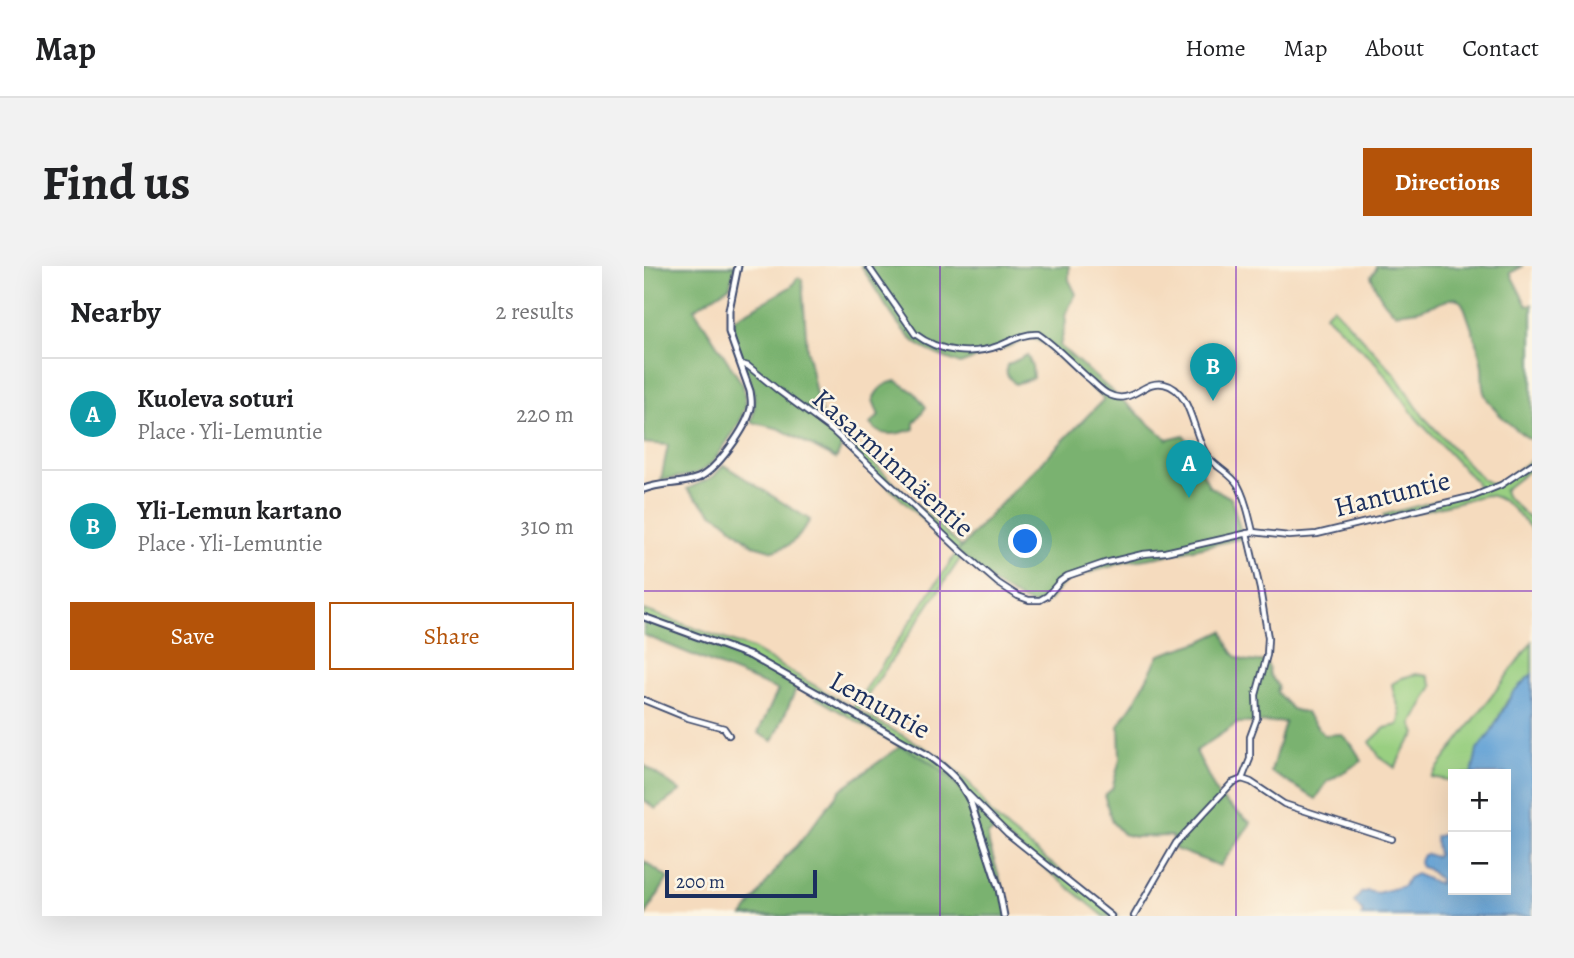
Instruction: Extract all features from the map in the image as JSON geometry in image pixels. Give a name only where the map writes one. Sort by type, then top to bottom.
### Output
[{"type":"street","points":[[644,489],[693,480],[709,472],[741,430],[751,409],[750,391],[729,332],[729,310],[738,266]]},
{"type":"street","points":[[868,266],[915,334],[936,347],[961,352],[987,350],[1024,335],[1038,334],[1109,394],[1124,398],[1160,383],[1168,385],[1180,396],[1193,419],[1206,454],[1229,474],[1240,488],[1247,508],[1268,638],[1267,655],[1256,695],[1257,718],[1250,737],[1250,760],[1242,779]]},
{"type":"street","name":"Kasarminmäentie","points":[[741,365],[748,366],[833,431],[998,583],[1029,600],[1040,600],[1047,596],[1067,576],[1105,563],[1250,533]]},
{"type":"street","name":"Hantuntie","points":[[1250,533],[1289,536],[1317,534],[1474,496],[1501,485],[1532,464]]},
{"type":"street","name":"Lemuntie","points":[[644,617],[751,656],[927,755],[950,772],[966,791],[971,803],[999,889],[1004,916]]},
{"type":"street","points":[[644,700],[688,718],[723,728],[729,735]]},
{"type":"street","points":[[1133,916],[1164,861],[1182,836],[1232,783],[1242,779],[1284,804],[1392,839]]},
{"type":"street","points":[[966,791],[1007,833],[1111,916]]},
{"type":"green space","points":[[644,266],[735,266],[730,286],[694,309],[743,385],[746,405],[739,424],[713,462],[704,470],[692,475],[661,480],[668,445],[644,443]]},
{"type":"green space","points":[[861,266],[1069,266],[1069,280],[1076,294],[1065,315],[1066,322],[1060,346],[1167,439],[1184,435],[1209,486],[1231,498],[1243,538],[1126,562],[1067,579],[1049,601],[1034,605],[996,585],[957,552],[1104,399],[1043,343],[1032,338],[960,364],[925,349],[912,340],[896,321]]},
{"type":"green space","points":[[1376,266],[1523,266],[1510,273],[1527,306],[1532,304],[1532,441],[1500,415],[1485,395],[1479,353],[1460,301],[1453,298],[1419,310],[1396,313],[1384,301],[1373,281],[1371,276]]},
{"type":"green space","points":[[797,278],[802,279],[807,349],[818,404],[822,414],[846,437],[836,459],[780,429],[751,422],[754,395],[736,345],[734,319],[792,286]]},
{"type":"green space","points":[[1333,307],[1394,373],[1423,416],[1482,479],[1499,484],[1532,459],[1532,468],[1504,490],[1506,496],[1532,521],[1532,530],[1506,503],[1486,495],[1386,520],[1383,515],[1475,491],[1478,486],[1417,419],[1376,363],[1325,314]]},
{"type":"green space","points":[[1027,355],[1033,378],[1015,384],[1007,373],[1007,365]]},
{"type":"green space","points":[[897,381],[915,393],[926,407],[914,423],[914,429],[896,434],[880,432],[870,424],[879,416],[873,400],[882,387]]},
{"type":"green space","points":[[846,437],[961,547],[958,552],[962,556],[858,711],[944,760],[970,784],[992,815],[1118,916],[1104,916],[997,829],[956,783],[927,760],[749,659],[644,620],[644,610],[752,649],[853,708],[957,552],[843,444]]},
{"type":"green space","points":[[724,465],[810,520],[799,536],[789,545],[774,551],[753,545],[712,513],[687,489],[713,477]]},
{"type":"green space","points":[[644,620],[749,659],[797,687],[773,741],[758,733],[778,690],[644,635]]},
{"type":"green space","points":[[1223,631],[1235,656],[1246,661],[1262,661],[1268,665],[1270,675],[1278,686],[1277,692],[1292,709],[1306,713],[1324,735],[1341,734],[1362,761],[1327,782],[1316,799],[1271,772],[1285,722],[1238,723],[1196,751],[1218,796],[1251,823],[1220,866],[1175,849],[1171,836],[1135,837],[1123,834],[1112,822],[1105,798],[1112,789],[1120,759],[1119,725],[1159,655],[1200,642]]},
{"type":"green space","points":[[1532,642],[1532,674],[1507,701],[1483,742],[1473,769],[1448,769],[1448,780],[1431,777]]},
{"type":"green space","points":[[1416,674],[1428,676],[1433,686],[1412,724],[1416,734],[1404,749],[1395,768],[1379,756],[1370,742],[1385,728],[1398,725],[1400,720],[1392,684]]},
{"type":"green space","points":[[901,746],[943,772],[997,829],[988,835],[988,841],[1009,916],[743,916],[786,856],[797,846],[841,789]]},
{"type":"green space","points":[[644,765],[680,791],[656,809],[644,800]]},
{"type":"green space","points":[[644,861],[668,878],[645,916],[644,916]]},
{"type":"water","points":[[1532,674],[1532,916],[1361,916],[1363,912],[1354,902],[1361,893],[1377,893],[1404,886],[1408,878],[1416,874],[1439,884],[1439,879],[1419,863],[1423,855],[1438,855],[1435,837],[1448,830],[1448,895],[1511,895],[1511,769],[1473,769],[1477,750],[1490,734],[1513,692]]},
{"type":"place","name":"Yli-Lemun kartano","points":[[1213,401]]},
{"type":"place","name":"Kuoleva soturi","points":[[1189,498]]}]
